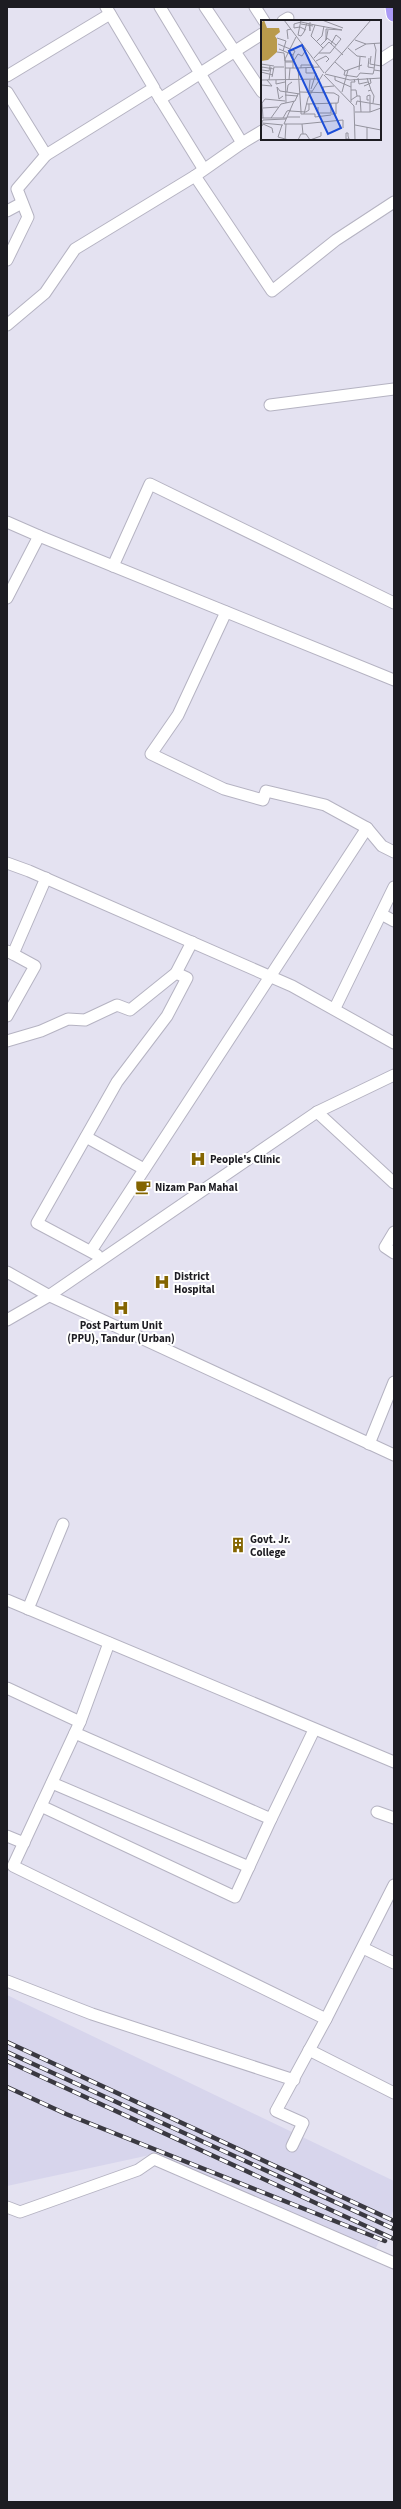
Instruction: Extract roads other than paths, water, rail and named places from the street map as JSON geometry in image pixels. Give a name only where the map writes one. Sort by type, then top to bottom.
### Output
[{"type":"highway","points":[[393,7],[394,14]]},
{"type":"street","points":[[160,7],[242,143]]},
{"type":"street","points":[[204,7],[261,91]]},
{"type":"street","points":[[255,7],[263,20]]},
{"type":"street","points":[[7,76],[108,11],[154,88],[199,172],[272,291],[336,240],[394,202]]},
{"type":"street","points":[[160,99],[261,35]]},
{"type":"street","points":[[381,59],[394,51]]},
{"type":"street","points":[[8,257],[28,217],[17,189],[46,155],[154,88]]},
{"type":"street","points":[[7,92],[46,155]]},
{"type":"street","points":[[7,325],[45,293],[75,249],[261,132]]},
{"type":"street","points":[[7,211],[22,203]]},
{"type":"street","points":[[270,405],[394,389]]},
{"type":"street","points":[[113,566],[150,484],[394,603]]},
{"type":"street","points":[[7,522],[394,680]]},
{"type":"street","points":[[7,598],[39,536]]},
{"type":"street","points":[[226,612],[178,716],[151,754],[224,789],[263,800],[266,791],[325,805],[367,828],[382,846],[394,852]]},
{"type":"street","points":[[91,1251],[367,828]]},
{"type":"street","points":[[7,863],[46,878],[270,976],[335,1008],[394,1043]]},
{"type":"street","points":[[7,1016],[35,966],[10,953],[46,878]]},
{"type":"street","points":[[335,1008],[394,887]]},
{"type":"street","points":[[381,914],[394,921]]},
{"type":"street","points":[[7,1041],[41,1031],[68,1018],[84,1020],[117,1005],[130,1010],[176,974],[192,942]]},
{"type":"street","points":[[103,1258],[37,1223],[117,1082],[167,1016],[187,978],[176,974]]},
{"type":"street","points":[[7,1320],[48,1296],[317,1112],[394,1075]]},
{"type":"street","points":[[317,1112],[394,1183]]},
{"type":"street","points":[[86,1137],[144,1170]]},
{"type":"street","points":[[394,1232],[385,1247],[394,1253]]},
{"type":"street","points":[[7,1272],[48,1296],[394,1455]]},
{"type":"street","points":[[369,1444],[394,1382]]},
{"type":"street","points":[[28,1609],[63,1524]]},
{"type":"street","points":[[7,1600],[314,1730],[394,1762]]},
{"type":"street","points":[[109,1644],[80,1722],[13,1866],[326,2019]]},
{"type":"street","points":[[7,1688],[80,1722]]},
{"type":"street","points":[[41,1806],[235,1897],[314,1730]]},
{"type":"street","points":[[75,1733],[271,1820]]},
{"type":"street","points":[[52,1783],[249,1867]]},
{"type":"street","points":[[377,1812],[394,1818]]},
{"type":"street","points":[[7,1836],[24,1843]]},
{"type":"street","points":[[292,2146],[303,2123],[276,2111],[294,2080],[393,1888]]},
{"type":"street","points":[[363,1948],[394,1963]]},
{"type":"street","points":[[7,1982],[92,2014],[294,2080]]},
{"type":"street","points":[[309,2050],[394,2093]]},
{"type":"street","points":[[7,2207],[20,2212],[138,2170],[154,2158],[394,2263]]},
{"type":"railway","points":[[7,2042],[394,2221]]},
{"type":"railway","points":[[7,2052],[394,2229]]},
{"type":"railway","points":[[7,2061],[394,2239]]},
{"type":"railway","points":[[7,2087],[66,2114],[385,2241]]},
{"type":"place","name":"People's Clinic","points":[[198,1159]]},
{"type":"place","name":"Nizam Pan Mahal","points":[[143,1187]]},
{"type":"place","name":"District Hospital","points":[[162,1282]]},
{"type":"place","name":"Post Partum Unit (PPU), Tandur (Urban)","points":[[121,1308]]},
{"type":"place","name":"Govt. Jr. College","points":[[238,1545]]}]
